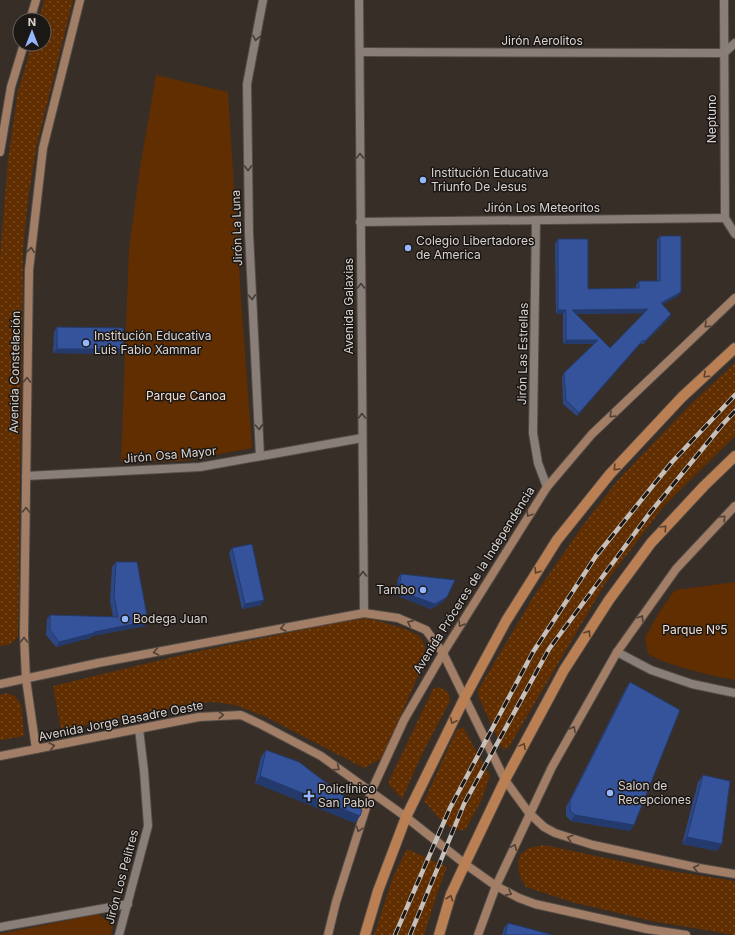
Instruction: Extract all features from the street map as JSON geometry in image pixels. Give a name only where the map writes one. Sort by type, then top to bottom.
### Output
[{"type":"main road","points":[[32,12],[36,0]]},
{"type":"main road","name":"Avenida Constelación","points":[[36,749],[26,679],[24,635],[29,270],[43,148],[80,0]]},
{"type":"main road","points":[[0,152],[12,87],[22,52]]},
{"type":"main road","name":"Avenida Próceres de la Independencia","points":[[328,935],[336,902],[372,792],[404,720],[443,653],[547,487],[592,434],[735,298]]},
{"type":"main road","points":[[365,935],[378,891],[406,817],[465,697],[506,621],[557,540],[610,474],[682,396],[735,348]]},
{"type":"main road","points":[[439,935],[451,894],[504,780],[564,670],[609,600],[650,543],[704,486],[735,456]]},
{"type":"main road","points":[[478,935],[496,886],[552,766],[617,652],[676,569],[735,506]]},
{"type":"main road","points":[[0,684],[364,612],[398,618],[426,630],[443,653],[504,780],[529,813],[544,826],[555,833],[593,845],[699,868],[735,874]]},
{"type":"main road","name":"Avenida Jorge Basadre Oeste","points":[[0,756],[199,717],[241,715],[321,756],[406,817],[465,864],[496,886],[520,898],[535,904],[646,932],[686,935]]},
{"type":"street","name":"Jirón La Luna","points":[[260,456],[249,233],[247,84],[263,0]]},
{"type":"street","name":"Avenida Galaxias","points":[[359,0],[364,612]]},
{"type":"street","name":"Neptuno","points":[[724,0],[725,218]]},
{"type":"street","points":[[724,53],[735,42]]},
{"type":"street","name":"Jirón Aerolitos","points":[[360,52],[724,53]]},
{"type":"street","points":[[725,218],[735,234]]},
{"type":"street","name":"Jirón Los Meteoritos","points":[[360,222],[725,218]]},
{"type":"street","name":"Jirón Las Estrellas","points":[[536,220],[533,433],[538,463],[547,487]]},
{"type":"street","name":"Jirón Osa Mayor","points":[[26,476],[200,467],[362,438]]},
{"type":"street","points":[[617,652],[651,670],[692,684],[735,693]]},
{"type":"street","name":"Jirón Los Pelitres","points":[[119,935],[148,826],[139,729]]},
{"type":"street","points":[[0,927],[128,904]]},
{"type":"green space","points":[[44,0],[73,0],[37,144],[28,199],[23,251],[18,636],[11,644],[0,646],[0,257],[8,160],[18,91],[30,52],[52,52],[52,12],[41,12]]},
{"type":"green space","name":"Parque Canoa","points":[[156,75],[228,92],[252,448],[182,461],[121,462],[129,248],[140,168]]},
{"type":"green space","points":[[735,363],[735,436],[664,506],[606,582],[509,747],[503,750],[479,698],[478,690],[534,596],[581,528],[617,481],[691,404]]},
{"type":"green space","name":"Parque Nº5","points":[[735,582],[735,680],[679,667],[648,654],[645,638],[658,614],[675,590]]},
{"type":"green space","points":[[367,618],[416,634],[420,637],[424,645],[426,658],[382,758],[364,768],[266,717],[235,705],[213,702],[196,703],[61,730],[53,686],[190,653],[349,620]]},
{"type":"green space","points":[[439,687],[448,692],[450,701],[422,754],[402,799],[388,783],[433,689]]},
{"type":"green space","points":[[6,693],[15,696],[21,705],[24,736],[0,740],[0,695]]},
{"type":"green space","points":[[463,727],[490,776],[481,801],[465,830],[459,830],[442,821],[424,801],[456,731]]},
{"type":"green space","points":[[544,845],[658,869],[735,881],[735,935],[652,921],[572,902],[526,887],[520,877],[518,865],[520,855],[529,848]]},
{"type":"green space","points":[[407,849],[447,867],[424,935],[374,935],[393,877]]},
{"type":"green space","points":[[98,914],[113,925],[111,935],[0,935],[0,934]]},
{"type":"building","points":[[660,236],[681,236],[681,292],[661,303],[671,314],[645,341],[643,340],[579,413],[566,400],[564,373],[598,340],[566,340],[566,310],[558,310],[558,239],[588,239],[588,289],[639,288],[639,281],[660,281]],"holes":[[[648,309],[610,348],[572,310]]]},
{"type":"building","name":"Institución Educativa Luis Fabio Xammar","points":[[57,327],[123,328],[123,349],[57,349]]},
{"type":"building","points":[[252,544],[264,600],[245,604],[232,548]]},
{"type":"building","points":[[116,562],[137,562],[148,621],[94,632],[59,642],[50,630],[50,615],[118,617],[114,596]]},
{"type":"building","name":"Tambo","points":[[401,574],[455,580],[447,597],[435,604],[399,591]]},
{"type":"building","points":[[630,682],[680,710],[634,825],[575,815],[570,811],[570,801]]},
{"type":"building","points":[[266,750],[299,762],[362,810],[360,816],[260,776]]},
{"type":"building","points":[[703,775],[730,781],[722,844],[687,837]]},
{"type":"building","points":[[508,923],[553,935],[505,935]]},
{"type":"railway","points":[[395,935],[450,808],[533,652],[596,556],[672,462],[735,395]]},
{"type":"railway","points":[[410,935],[464,804],[549,649],[649,514],[735,411]]},
{"type":"place","name":"Institución Educativa Triunfo De Jesus","points":[[423,180]]},
{"type":"place","name":"Colegio Libertadores de America","points":[[408,248]]},
{"type":"place","name":"Institución Educativa Luis Fabio Xammar","points":[[86,343]]},
{"type":"place","name":"Tambo","points":[[423,590]]},
{"type":"place","name":"Bodega Juan","points":[[125,619]]},
{"type":"place","name":"Salon de Recepciones","points":[[610,793]]},
{"type":"place","name":"Policlínico San Pablo","points":[[309,796]]}]
